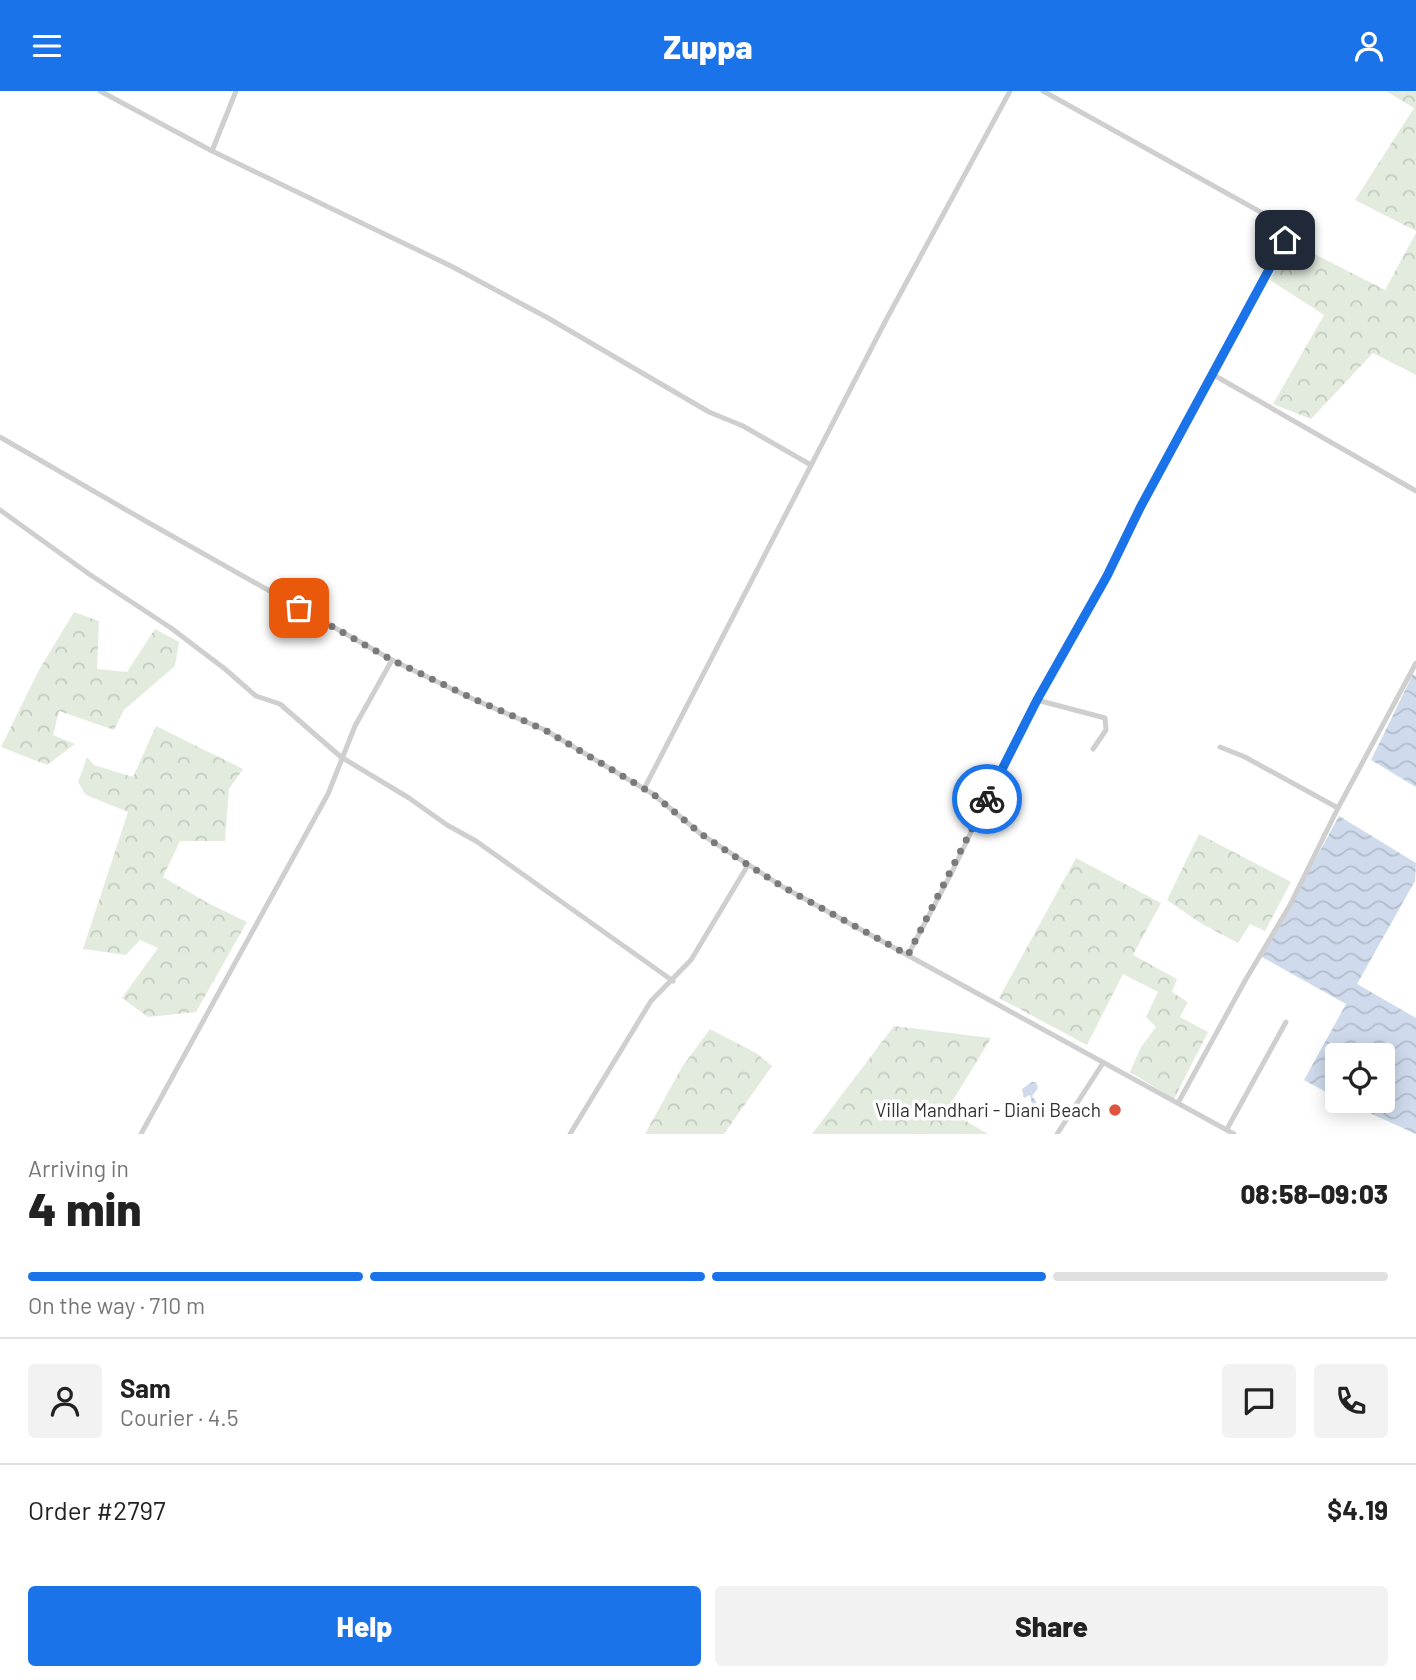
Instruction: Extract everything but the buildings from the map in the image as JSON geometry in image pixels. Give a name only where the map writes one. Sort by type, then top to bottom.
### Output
[{"type":"street","points":[[100,91],[212,151],[451,266],[548,318],[709,412],[743,426],[811,465]]},
{"type":"street","points":[[212,151],[236,91]]},
{"type":"street","points":[[645,789],[886,320],[1010,91]]},
{"type":"street","points":[[908,955],[1037,700],[1107,576],[1140,508],[1285,240],[1287,230],[1282,224],[1043,91]]},
{"type":"street","points":[[1212,374],[1416,491]]},
{"type":"street","points":[[0,437],[392,660],[545,730],[645,789],[701,834],[783,887],[1234,1134]]},
{"type":"street","points":[[0,510],[89,574],[171,628],[225,669],[256,697],[279,704],[341,757],[476,841],[673,981]]},
{"type":"street","points":[[141,1134],[328,794],[355,726],[392,660]]},
{"type":"street","points":[[1178,1103],[1290,905],[1338,808],[1416,663]]},
{"type":"street","points":[[1037,700],[1105,717],[1106,730],[1093,749]]},
{"type":"street","points":[[1220,747],[1245,757],[1338,808]]},
{"type":"street","points":[[570,1134],[651,1001],[691,961],[748,865]]},
{"type":"street","points":[[1227,1129],[1286,1021]]},
{"type":"street","points":[[1057,1134],[1102,1063]]},
{"type":"green space","points":[[1386,91],[1416,91],[1416,231],[1355,200],[1414,108]]},
{"type":"green space","points":[[1416,233],[1416,375],[1373,353],[1311,419],[1273,404],[1324,315],[1270,280],[1291,242],[1385,290]]},
{"type":"green space","points":[[74,612],[99,621],[97,669],[127,672],[155,629],[179,642],[175,666],[124,710],[114,730],[59,711],[53,735],[75,744],[47,765],[1,747],[39,670]]},
{"type":"green space","points":[[156,726],[243,769],[229,789],[225,841],[180,841],[163,877],[247,922],[196,1012],[148,1017],[122,998],[158,948],[140,940],[126,955],[83,949],[128,812],[86,795],[78,782],[87,757],[94,765],[133,777]]},
{"type":"green space","points":[[1199,834],[1291,882],[1265,931],[1250,924],[1238,943],[1202,924],[1167,900]]},
{"type":"green space","points":[[1076,858],[1161,903],[1133,955],[1177,979],[1172,992],[1188,1002],[1180,1017],[1208,1032],[1174,1099],[1130,1072],[1141,1047],[1156,1027],[1146,1017],[1158,992],[1123,974],[1087,1045],[999,998]]},
{"type":"green space","points":[[894,1026],[991,1038],[947,1110],[988,1134],[812,1134]]},
{"type":"green space","points":[[710,1029],[756,1053],[772,1066],[724,1134],[645,1134],[682,1067]]},
{"type":"water","points":[[1413,674],[1416,676],[1416,787],[1371,760]]},
{"type":"water","points":[[1339,816],[1416,863],[1415,881],[1357,984],[1416,1018],[1416,1134],[1370,1113],[1395,1113],[1395,1043],[1325,1043],[1325,1091],[1304,1080],[1346,1004],[1262,957]]},
{"type":"water","points":[[1036,1082],[1038,1088],[1032,1096],[1037,1103],[1032,1104],[1030,1095],[1024,1098],[1022,1089]]},
{"type":"way so far","points":[[299,608],[392,660],[545,730],[653,794],[701,834],[783,887],[908,955],[987,799]]},
{"type":"place","name":"Villa Mandhari - Diani Beach","points":[[1115,1110]]},
{"type":"route","points":[[987,799],[1037,700],[1107,576],[1140,508],[1285,240]]}]
